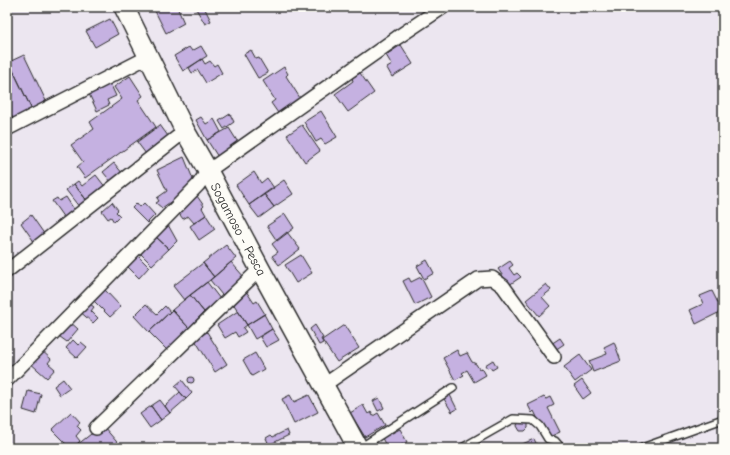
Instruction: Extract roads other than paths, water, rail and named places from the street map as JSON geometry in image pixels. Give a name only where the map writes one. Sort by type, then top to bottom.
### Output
[{"type":"main road","name":"Sogamoso - Pesca","points":[[124,7],[185,131],[359,448]]},
{"type":"street","points":[[7,380],[198,185],[208,171],[443,7]]},
{"type":"street","points":[[7,129],[148,57]]},
{"type":"street","points":[[7,271],[185,131]]},
{"type":"street","points":[[96,428],[260,269]]},
{"type":"street","points":[[324,385],[478,279],[492,278],[503,286],[554,357]]},
{"type":"lane","points":[[359,448],[453,388]]},
{"type":"lane","points":[[462,448],[512,419],[533,420],[540,426],[548,439],[555,441],[561,448]]},
{"type":"lane","points":[[642,448],[662,445],[723,419]]}]
